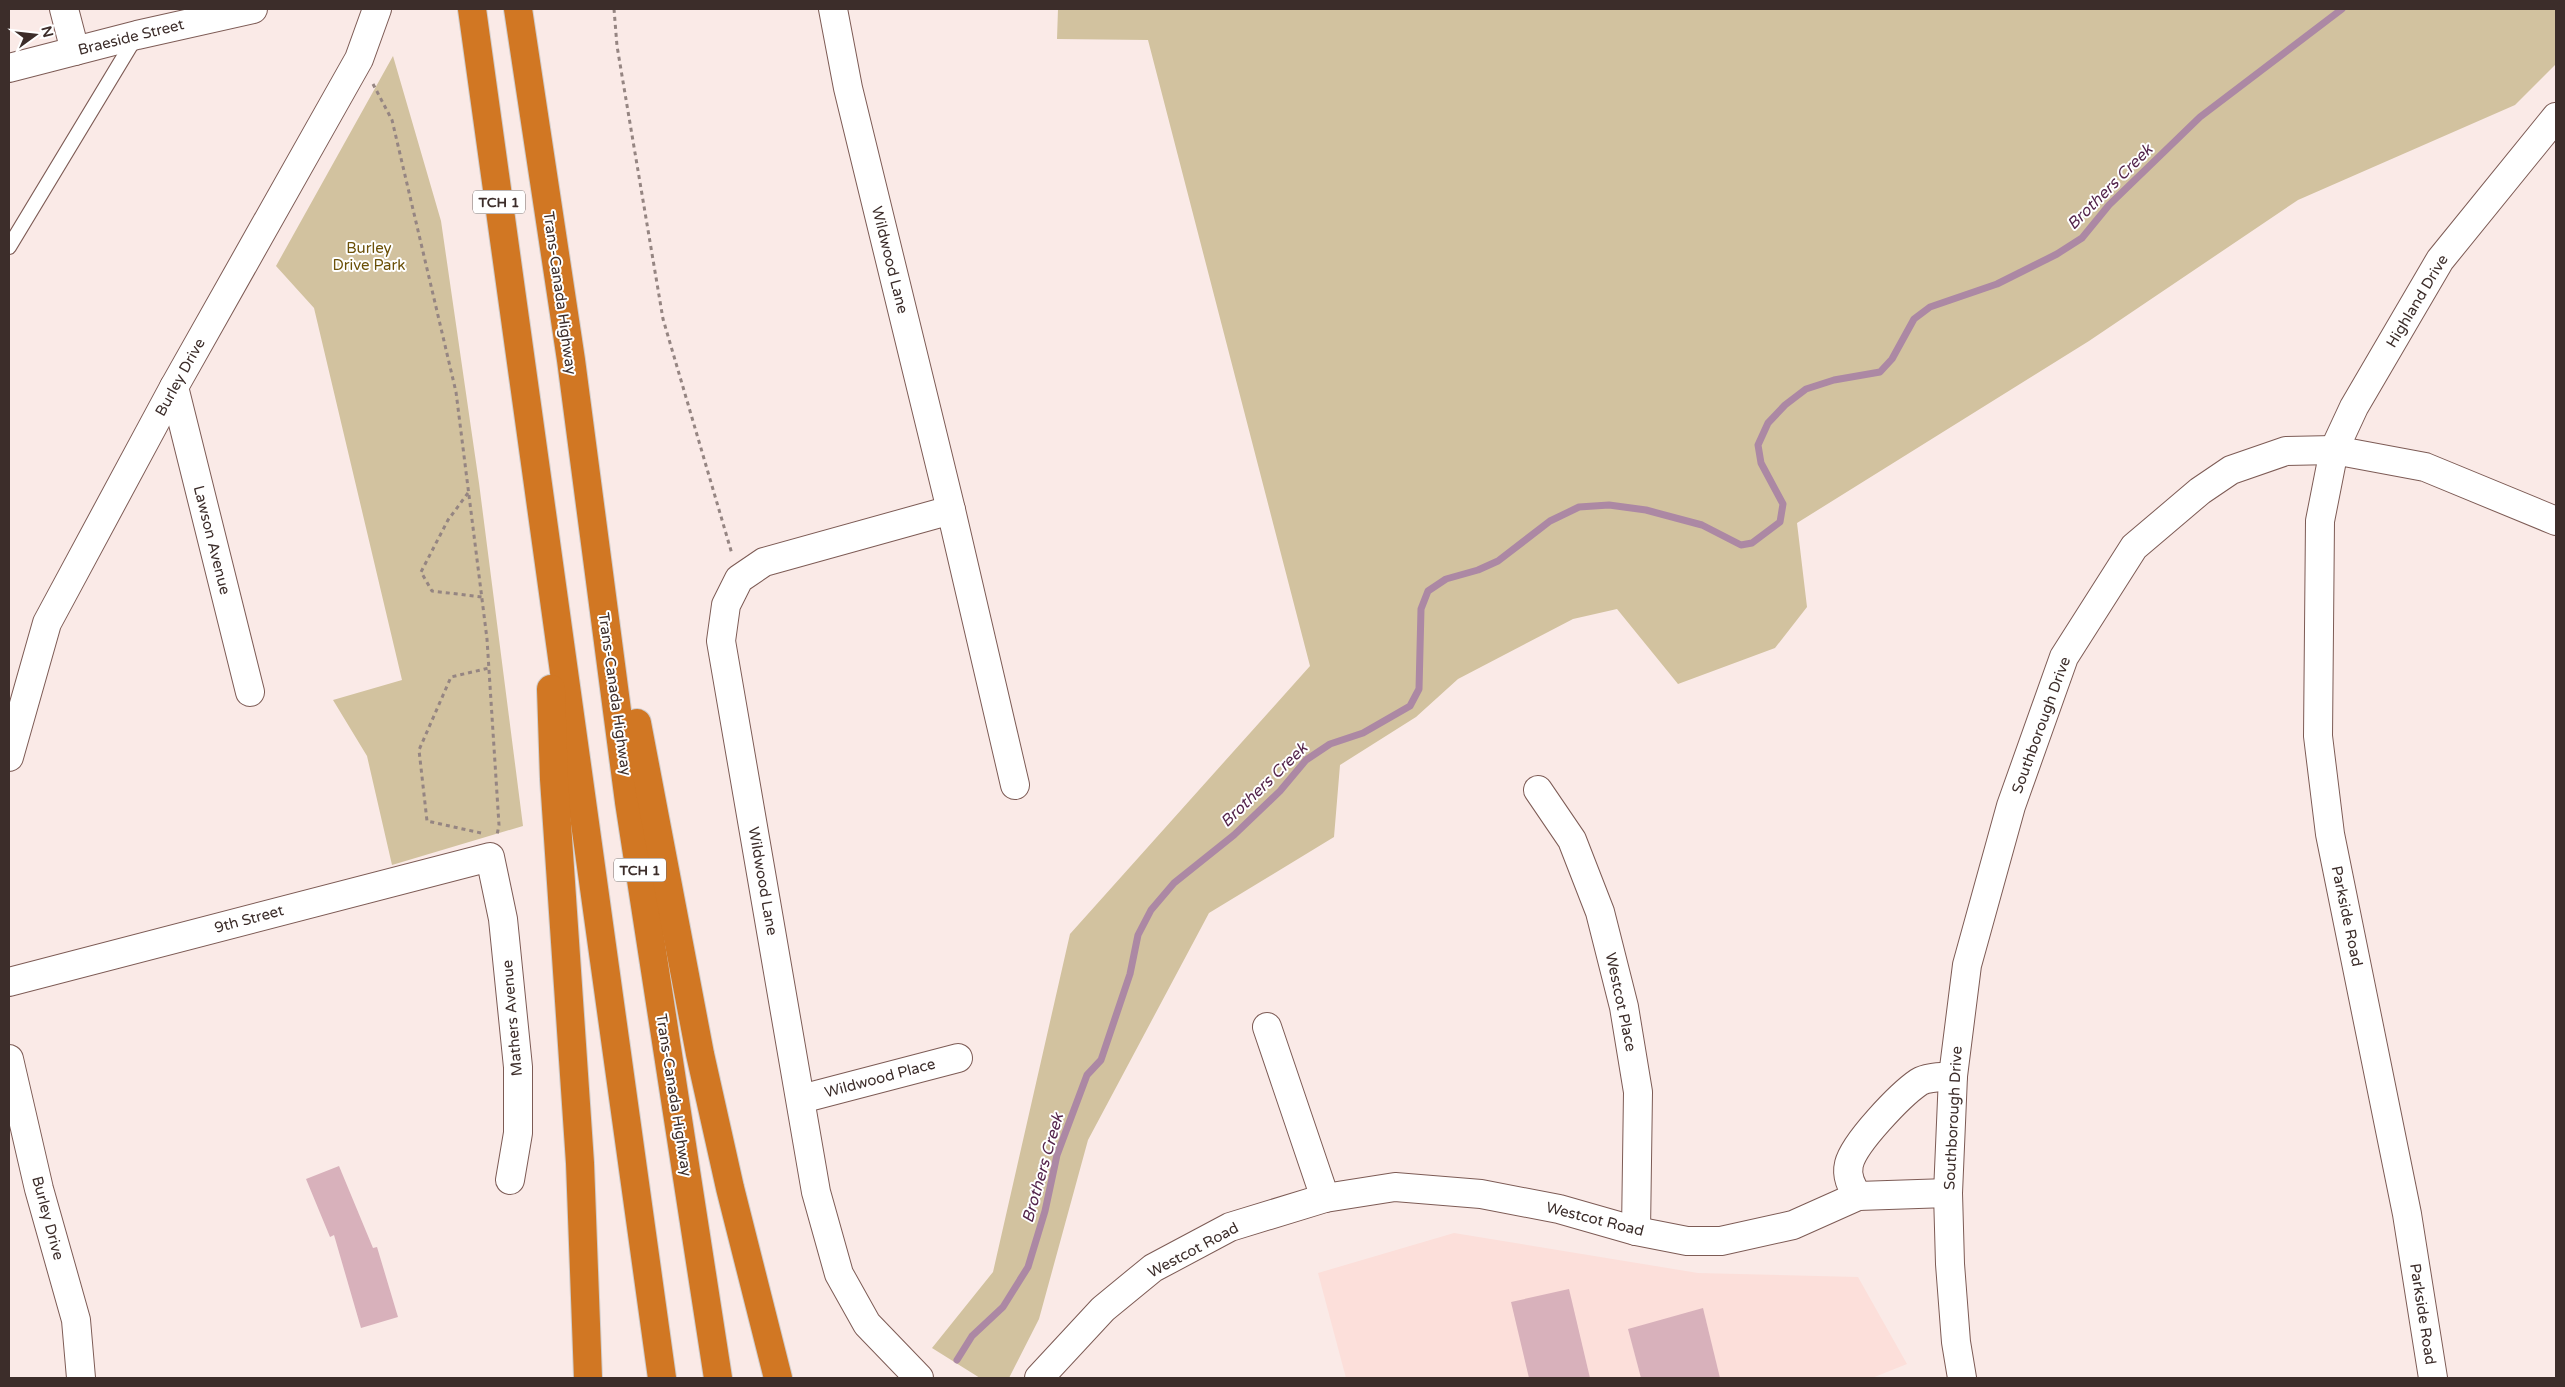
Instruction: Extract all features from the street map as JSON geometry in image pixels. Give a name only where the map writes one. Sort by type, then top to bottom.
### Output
[{"type":"highway","name":"TCH 1","points":[[472,9],[662,1378]]},
{"type":"highway","name":"Trans-Canada Highway","points":[[518,9],[571,360],[630,802],[718,1378]]},
{"type":"highway","points":[[571,360],[659,845],[700,1054],[730,1188],[778,1378]]},
{"type":"highway","points":[[547,548],[554,779],[580,1162],[588,1378]]},
{"type":"street","points":[[64,9],[75,51]]},
{"type":"street","name":"Braeside Street","points":[[9,68],[247,9]]},
{"type":"street","name":"Burley Drive","points":[[9,757],[47,623],[174,388],[360,59],[377,9]]},
{"type":"street","name":"Wildwood Lane","points":[[833,9],[848,88],[951,510],[1014,785]]},
{"type":"street","name":"Highland Drive","points":[[2334,450],[2354,407],[2440,260],[2556,117]]},
{"type":"street","name":"Lawson Avenue","points":[[174,388],[250,692]]},
{"type":"street","name":"Southborough Drive","points":[[1962,1378],[1956,1342],[1950,1264],[1948,1193],[1953,1076],[1967,965],[2011,806],[2064,657],[2097,602],[2134,547],[2200,491],[2231,470],[2286,451],[2334,450],[2425,467],[2556,521]]},
{"type":"street","name":"Parkside Road","points":[[2334,450],[2320,521],[2318,736],[2330,834],[2408,1214],[2433,1378]]},
{"type":"street","name":"Wildwood Lane","points":[[920,1378],[867,1324],[839,1274],[816,1192],[721,641],[726,605],[739,579],[764,562],[951,510]]},
{"type":"street","name":"Westcot Place","points":[[1538,790],[1572,840],[1600,912],[1624,1007],[1638,1092],[1636,1231]]},
{"type":"street","name":"9th Street","points":[[9,982],[493,846]]},
{"type":"street","name":"Mathers Avenue","points":[[493,846],[518,1067],[518,1133],[510,1180]]},
{"type":"street","points":[[1267,1027],[1325,1198]]},
{"type":"street","name":"Wildwood Place","points":[[801,1099],[958,1058]]},
{"type":"street","name":"Burley Drive","points":[[9,1059],[39,1188],[76,1320],[81,1378]]},
{"type":"street","points":[[1858,1196],[1851,1186],[1848,1176],[1850,1162],[1874,1124],[1920,1081],[1953,1076]]},
{"type":"street","name":"Westcot Road","points":[[1039,1378],[1103,1309],[1153,1268],[1230,1227],[1325,1198],[1395,1187],[1481,1194],[1560,1209],[1636,1231],[1687,1241],[1720,1241],[1793,1225],[1858,1196],[1948,1193]]},
{"type":"lane","points":[[9,247],[137,35]]},
{"type":"path","points":[[614,9],[617,46],[663,319],[739,579]]},
{"type":"path","points":[[360,59],[392,120],[456,392],[489,668],[499,825],[493,846],[427,821],[419,750],[451,677],[489,668]]},
{"type":"path","points":[[468,492],[448,520],[421,572],[432,591],[482,597]]},
{"type":"shaded area","points":[[1454,1233],[1698,1273],[1858,1277],[1907,1364],[1872,1378],[1346,1378],[1318,1273]]},
{"type":"green space","points":[[1058,9],[2556,9],[2556,64],[2515,105],[2298,200],[2089,341],[1797,523],[1807,607],[1775,648],[1678,684],[1617,609],[1573,619],[1458,679],[1416,717],[1340,765],[1334,837],[1209,913],[1088,1140],[1039,1319],[1009,1378],[980,1378],[932,1348],[993,1272],[1070,934],[1310,666],[1148,40],[1057,39]]},
{"type":"green space","name":"Burley Drive Park","points":[[393,56],[441,221],[479,483],[523,826],[392,865],[367,756],[333,700],[402,680],[314,308],[276,266]]},
{"type":"building","points":[[339,1166],[373,1248],[377,1247],[398,1317],[361,1328],[334,1235],[330,1237],[306,1179]]},
{"type":"building","points":[[1569,1289],[1590,1378],[1529,1378],[1511,1302]]},
{"type":"building","points":[[1703,1308],[1720,1378],[1641,1378],[1628,1329]]},
{"type":"waterway","name":"Brothers Creek","points":[[957,1360],[972,1336],[1003,1307],[1028,1267],[1045,1211],[1057,1155],[1087,1075],[1101,1060],[1130,974],[1138,935],[1151,910],[1174,883],[1234,835],[1280,791],[1306,760],[1330,744],[1363,733],[1410,706],[1419,689],[1421,609],[1428,591],[1446,579],[1478,570],[1498,561],[1550,521],[1579,507],[1609,505],[1646,510],[1702,525],[1741,545],[1752,543],[1780,522],[1783,504],[1761,463],[1758,445],[1768,423],[1785,405],[1806,389],[1834,380],[1880,372],[1892,359],[1914,319],[1930,307],[1997,284],[2057,254],[2082,238],[2109,205],[2200,117],[2342,9]]}]
